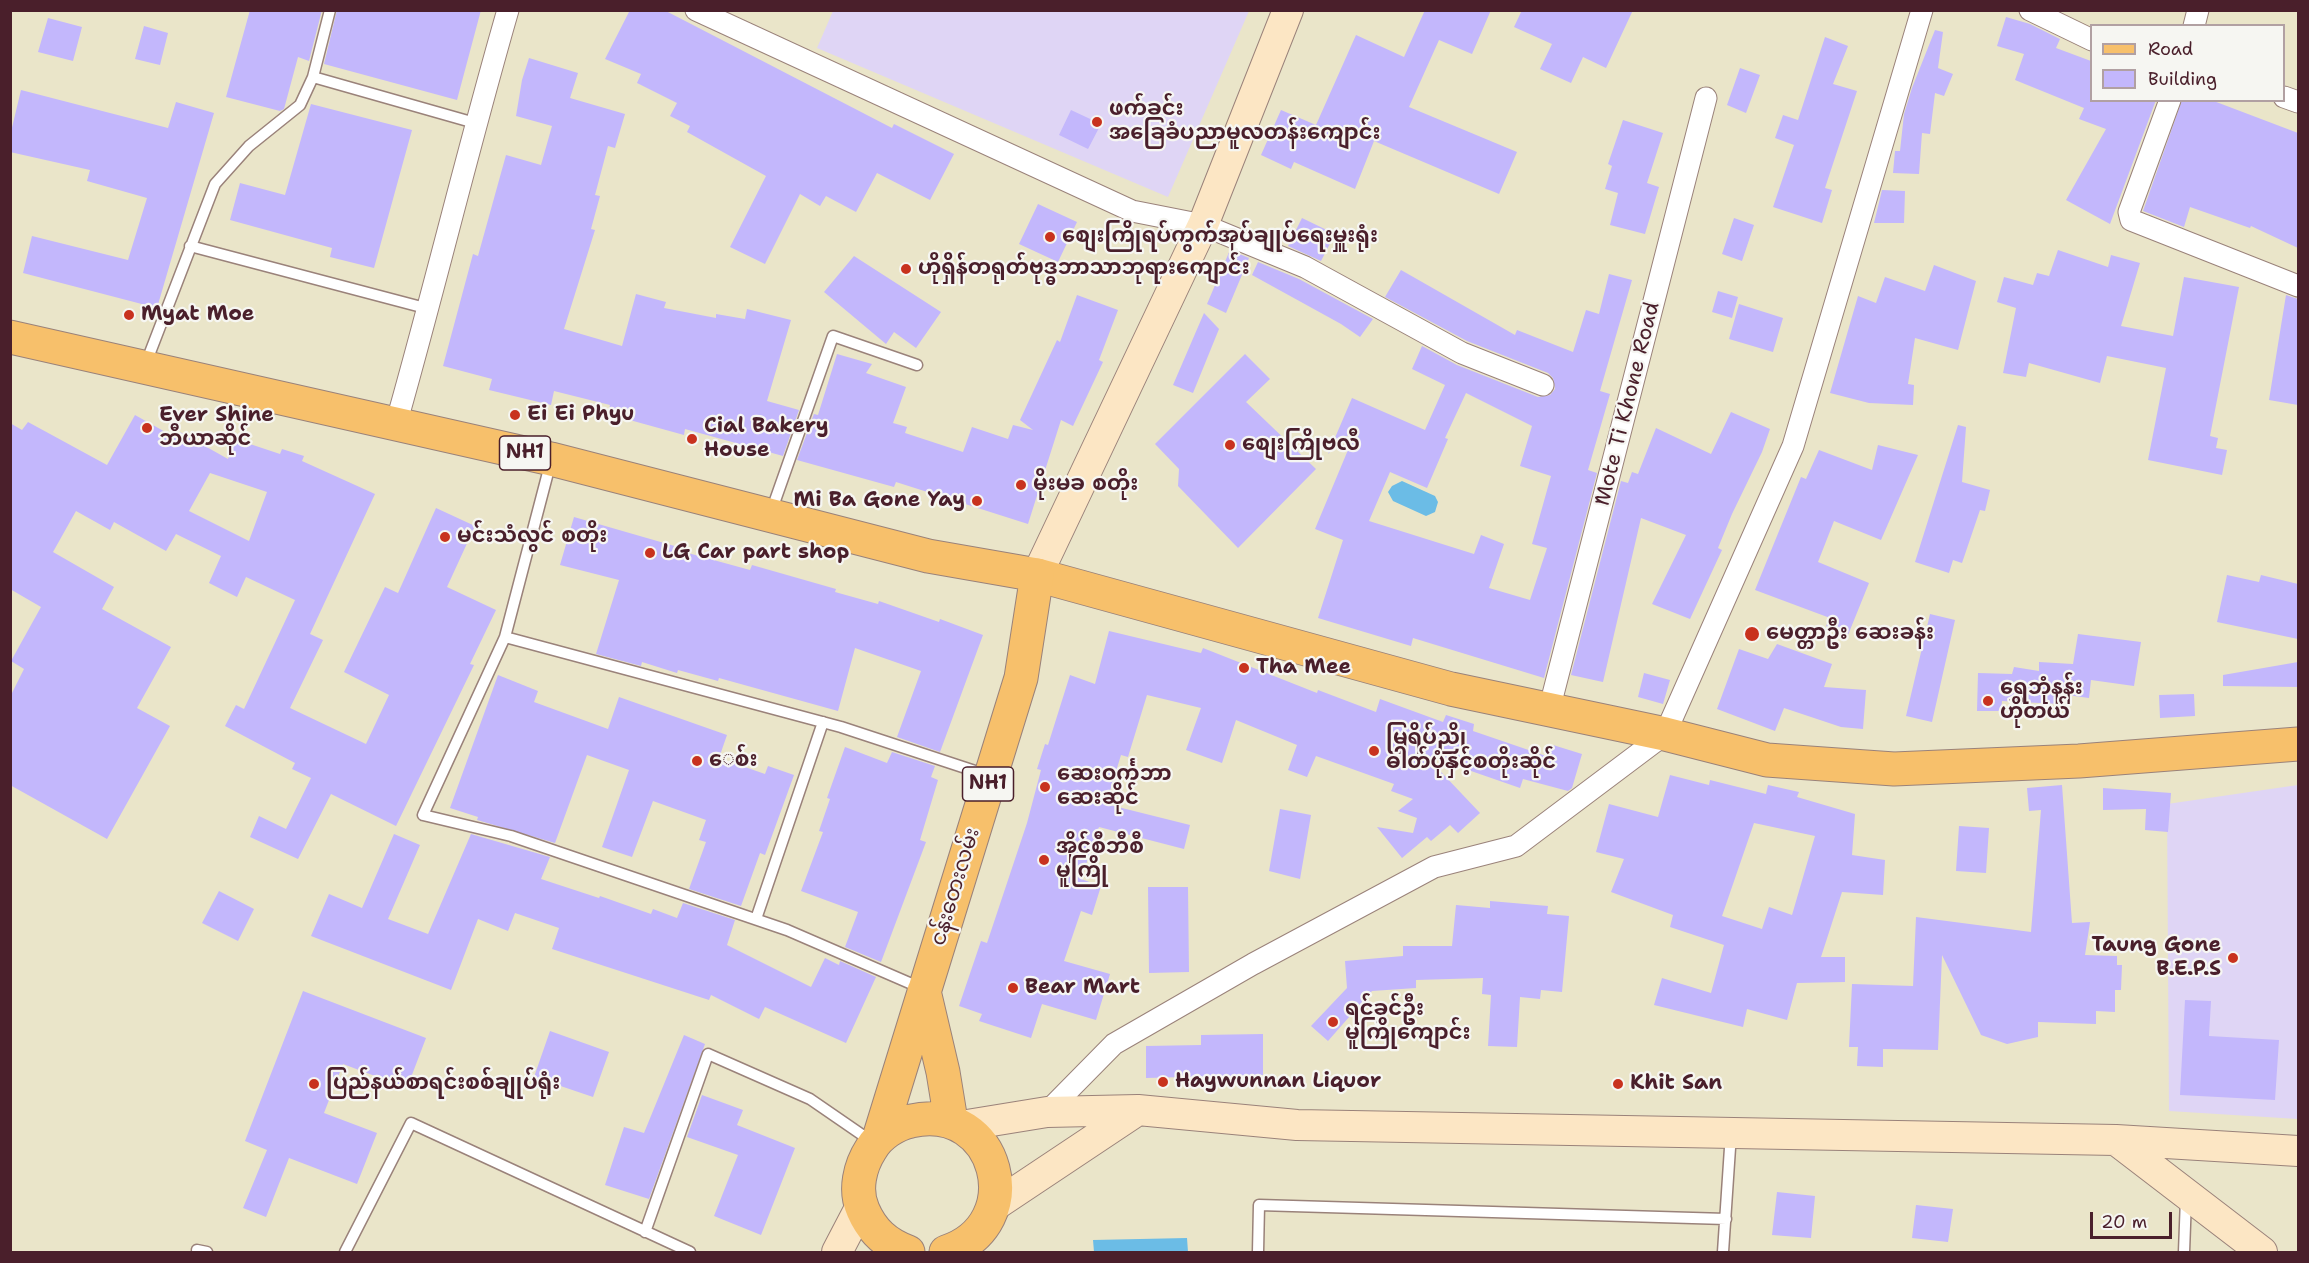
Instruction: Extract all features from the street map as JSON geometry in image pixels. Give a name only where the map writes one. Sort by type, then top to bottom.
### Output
[{"type":"main road","points":[[1288,10],[1203,225],[1037,575],[1451,689],[1665,734],[1767,760],[1894,769],[2079,761],[2298,744]]},
{"type":"main road","name":"NH1","points":[[10,337],[551,459],[928,556],[1037,575]]},
{"type":"main road","name":"ငန်းတေးလမ်း","points":[[877,1141],[1021,678],[1037,575]]},
{"type":"main road","points":[[924,990],[956,1123],[984,1146],[996,1175],[994,1206],[978,1245],[946,1252]]},
{"type":"main road","points":[[994,1206],[1138,1110]]},
{"type":"main road","points":[[877,1141],[901,1123],[925,1117],[956,1123],[1047,1112],[1138,1110],[1297,1125],[2116,1140],[2298,1151]]},
{"type":"main road","points":[[2116,1140],[2262,1252]]},
{"type":"main road","name":"NH1","points":[[877,1141],[860,1173],[861,1206],[879,1236],[893,1247],[908,1252]]},
{"type":"main road","points":[[837,1252],[861,1206]]},
{"type":"street","points":[[396,424],[429,309],[475,123],[508,10]]},
{"type":"street","points":[[696,10],[1132,211],[1203,225],[1305,267],[1462,353],[1543,385]]},
{"type":"street","points":[[1047,1112],[1114,1044],[1253,964],[1434,867],[1516,846],[1665,734],[1793,446],[1922,10]]},
{"type":"street","points":[[2030,10],[2090,40]]},
{"type":"street","name":"Mote Ti Khone Road","points":[[1549,710],[1706,98]]},
{"type":"street","points":[[2169,102],[2129,212],[2131,220],[2298,286]]},
{"type":"lane","points":[[144,368],[215,184],[249,146],[300,105],[313,77],[330,10]]},
{"type":"lane","points":[[313,77],[475,123]]},
{"type":"lane","points":[[190,246],[429,309]]},
{"type":"lane","points":[[770,515],[833,336],[917,365]]},
{"type":"lane","points":[[551,459],[505,637],[423,815],[511,836],[756,919],[787,930],[924,990]]},
{"type":"lane","points":[[505,637],[823,722],[990,776]]},
{"type":"lane","points":[[756,919],[823,722]]},
{"type":"lane","points":[[645,1232],[708,1053],[810,1099],[877,1141]]},
{"type":"lane","points":[[345,1252],[411,1124],[690,1252]]},
{"type":"lane","points":[[1723,1252],[1731,1133]]},
{"type":"lane","points":[[2184,1252],[2186,1192]]},
{"type":"lane","points":[[1258,1252],[1259,1205],[1726,1219]]},
{"type":"shaded area","name":"ဖက်ခင်း အခြေခံပညာမူလတန်းကျောင်း","points":[[833,11],[1249,11],[1168,197],[817,48]]},
{"type":"shaded area","name":"Taung Gone B.E.P.S","points":[[2298,785],[2298,1119],[2169,1111],[2167,804]]},
{"type":"water","points":[[1402,481],[1435,496],[1438,502],[1435,512],[1426,516],[1393,501],[1388,492],[1392,486]]},
{"type":"water","points":[[1187,1238],[1188,1252],[1094,1252],[1093,1240]]},
{"type":"building","points":[[250,10],[322,10],[309,61],[298,57],[284,109],[280,111],[226,97]]},
{"type":"building","points":[[337,10],[481,10],[457,100],[324,64]]},
{"type":"building","points":[[630,10],[664,10],[892,128],[894,124],[954,154],[930,200],[877,173],[856,212],[826,196],[820,206],[800,194],[765,264],[730,247],[766,176],[687,132],[690,126],[670,116],[677,103],[637,83],[641,74],[605,59]]},
{"type":"building","points":[[1425,10],[1491,10],[1472,54],[1439,40],[1409,107],[1517,152],[1499,194],[1374,141],[1355,189],[1294,162],[1291,169],[1261,155],[1281,110],[1316,125],[1356,35],[1404,57]]},
{"type":"building","points":[[1522,10],[1633,10],[1606,68],[1583,57],[1571,83],[1540,69],[1552,44],[1514,27]]},
{"type":"building","points":[[2006,17],[2030,24],[2060,39],[2056,48],[2090,61],[2090,102],[2155,102],[2110,224],[2066,200],[2106,129],[2079,119],[2084,108],[2015,80],[2024,54],[1997,46]]},
{"type":"building","points":[[48,18],[82,27],[73,61],[38,52]]},
{"type":"building","points":[[144,26],[168,33],[160,65],[135,59]]},
{"type":"building","points":[[1935,30],[1943,32],[1938,68],[1953,74],[1944,96],[1935,93],[1930,134],[1922,133],[1919,174],[1893,173],[1895,151],[1900,151],[1904,114]]},
{"type":"building","points":[[1825,37],[1848,46],[1833,84],[1857,91],[1825,188],[1832,190],[1822,223],[1773,207],[1794,145],[1775,138],[1783,115],[1798,120]]},
{"type":"building","points":[[529,58],[578,73],[570,98],[625,114],[615,148],[608,146],[595,195],[600,196],[591,229],[595,230],[564,329],[622,346],[636,294],[666,302],[664,308],[716,318],[716,314],[745,319],[747,309],[791,320],[767,401],[799,410],[783,456],[685,429],[684,435],[608,414],[610,405],[554,391],[551,405],[489,390],[492,379],[443,366],[473,254],[478,256],[506,155],[541,165],[552,126],[516,116],[522,80]]},
{"type":"building","points":[[1740,68],[1760,75],[1746,113],[1727,105]]},
{"type":"building","points":[[21,90],[168,128],[176,102],[214,113],[157,308],[23,273],[32,236],[128,260],[147,198],[87,181],[90,170],[10,152],[10,136]]},
{"type":"building","points":[[2181,102],[2216,102],[2298,133],[2298,248],[2251,226],[2250,228],[2190,207],[2184,227],[2143,211]]},
{"type":"building","points":[[311,104],[412,130],[374,268],[330,257],[332,248],[230,220],[240,183],[285,195]]},
{"type":"building","points":[[1071,110],[1101,124],[1088,149],[1059,135]]},
{"type":"building","points":[[1623,120],[1663,133],[1647,183],[1659,187],[1645,234],[1610,225],[1618,193],[1605,189],[1612,166],[1608,164]]},
{"type":"building","points":[[1882,190],[1905,191],[1904,223],[1874,223]]},
{"type":"building","points":[[1038,204],[1077,222],[1058,262],[1019,244]]},
{"type":"building","points":[[1302,218],[1335,234],[1321,261],[1288,246]]},
{"type":"building","points":[[1734,218],[1754,225],[1742,261],[1722,254]]},
{"type":"building","points":[[1230,250],[1249,258],[1226,313],[1207,304]]},
{"type":"building","points":[[2058,250],[2108,267],[2111,255],[2140,263],[2121,326],[2173,336],[2184,277],[2239,287],[2210,436],[2218,438],[2216,448],[2227,450],[2222,475],[2148,460],[2166,368],[2107,356],[2100,383],[2029,363],[2026,377],[2003,373],[2016,308],[1997,302],[2004,277],[2033,285],[2037,273],[2049,276]]},
{"type":"building","points":[[854,256],[941,312],[916,348],[894,332],[886,344],[824,292]]},
{"type":"building","points":[[1258,262],[1299,279],[1373,319],[1360,337],[1341,324],[1252,275]]},
{"type":"building","points":[[1934,265],[1976,281],[1958,350],[1915,338],[1908,384],[1914,385],[1913,405],[1869,403],[1830,393],[1858,296],[1876,303],[1885,277],[1925,291]]},
{"type":"building","points":[[1401,270],[1515,335],[1517,330],[1573,352],[1586,310],[1599,314],[1609,274],[1632,280],[1600,391],[1610,394],[1588,470],[1597,473],[1544,678],[1413,638],[1411,646],[1318,618],[1343,540],[1315,529],[1358,426],[1328,454],[1352,398],[1425,430],[1445,385],[1412,369],[1422,346],[1457,365],[1538,397],[1550,395],[1555,389],[1553,378],[1548,373],[1467,341],[1385,297]],"holes":[[[1466,393],[1532,426],[1520,466],[1551,476],[1532,544],[1547,548],[1530,600],[1489,588],[1504,544],[1481,535],[1474,554],[1369,521],[1390,472],[1427,488],[1448,439],[1445,438]]]},
{"type":"building","points":[[1718,291],[1738,297],[1732,318],[1712,312]]},
{"type":"building","points":[[1077,295],[1118,310],[1099,360],[1103,362],[1073,426],[1061,420],[1028,524],[896,482],[894,487],[797,460],[814,414],[818,415],[837,354],[872,364],[866,373],[906,387],[893,423],[907,427],[905,433],[963,452],[972,427],[1008,439],[1013,425],[1033,430],[1020,420],[1057,340],[1060,342]]},
{"type":"building","points":[[2286,295],[2298,299],[2298,405],[2269,400]]},
{"type":"building","points":[[1739,304],[1783,318],[1773,352],[1729,339]]},
{"type":"building","points":[[1204,313],[1219,329],[1193,393],[1173,385]]},
{"type":"building","points":[[1245,354],[1270,379],[1246,402],[1316,469],[1238,548],[1178,486],[1179,469],[1155,444]]},
{"type":"building","points":[[1731,412],[1770,429],[1762,452],[1718,548],[1722,550],[1690,619],[1652,604],[1686,535],[1641,518],[1603,682],[1571,675],[1621,481],[1628,483],[1632,472],[1638,474],[1656,428],[1711,454]]},
{"type":"building","points":[[135,415],[176,438],[180,432],[228,459],[235,439],[280,454],[282,449],[304,456],[302,461],[375,494],[310,634],[323,640],[290,708],[366,744],[389,695],[344,672],[385,587],[398,593],[436,508],[475,526],[447,587],[496,610],[470,664],[474,665],[396,826],[331,794],[298,859],[250,837],[259,816],[286,829],[311,778],[292,769],[295,763],[225,726],[236,705],[244,709],[295,600],[246,577],[237,597],[209,583],[221,556],[176,534],[166,551],[114,522],[110,530],[76,511],[53,552],[114,587],[102,609],[171,647],[137,708],[170,726],[107,839],[10,785],[10,697],[24,669],[11,661],[41,607],[10,589],[10,423],[22,430],[28,422],[107,465]],"holes":[[[210,473],[267,492],[249,541],[189,511]]]},
{"type":"building","points":[[1958,425],[1966,427],[1962,482],[1990,490],[1985,511],[1980,510],[1962,563],[1953,560],[1949,573],[1915,562]]},
{"type":"building","points":[[1878,445],[1918,455],[1881,540],[1834,521],[1818,562],[1869,583],[1848,635],[1826,626],[1830,618],[1755,590],[1801,477],[1806,479],[1819,450],[1872,470]]},
{"type":"building","points":[[574,517],[678,547],[677,550],[750,570],[752,565],[836,589],[835,592],[878,604],[879,601],[939,622],[940,619],[983,635],[940,752],[897,737],[921,671],[855,648],[838,711],[719,678],[718,681],[678,670],[677,673],[642,662],[641,666],[596,654],[619,580],[560,565]]},
{"type":"building","points":[[2227,575],[2259,582],[2261,575],[2298,584],[2298,639],[2217,622]]},
{"type":"building","points":[[1930,614],[1955,620],[1932,722],[1906,716]]},
{"type":"building","points":[[1109,631],[1201,653],[1203,648],[1317,693],[1318,690],[1376,712],[1380,699],[1443,722],[1446,715],[1474,724],[1473,731],[1549,757],[1553,745],[1582,754],[1572,788],[1568,791],[1523,779],[1520,788],[1425,755],[1480,813],[1458,833],[1450,825],[1431,841],[1427,837],[1402,858],[1377,827],[1413,833],[1417,818],[1398,811],[1413,799],[1391,791],[1394,784],[1316,756],[1307,777],[1288,770],[1297,745],[1236,720],[1222,763],[1186,750],[1201,708],[1147,695],[1128,757],[1121,755],[1106,804],[1190,825],[1184,849],[1099,827],[1081,879],[1101,886],[1092,915],[1081,911],[1064,961],[1110,974],[1096,1020],[1042,1004],[1031,1038],[979,1021],[982,1014],[959,1006],[981,941],[987,943],[1027,823],[1041,770],[1037,769],[1045,744],[1048,745],[1070,675],[1095,684]]},
{"type":"building","points":[[2078,634],[2141,642],[2134,686],[2091,680],[2089,698],[2059,694],[2059,704],[2002,701],[2001,711],[1977,711],[1978,673],[2012,674],[2014,667],[2039,671],[2039,662],[2073,664]]},
{"type":"building","points":[[1777,644],[1832,664],[1824,687],[1866,690],[1863,729],[1841,727],[1784,708],[1775,731],[1717,709],[1739,649],[1768,659]]},
{"type":"building","points":[[2298,662],[2298,687],[2223,686],[2223,675]]},
{"type":"building","points":[[1644,673],[1670,680],[1663,704],[1638,697]]},
{"type":"building","points":[[498,675],[538,691],[534,702],[608,729],[619,697],[727,735],[719,758],[765,774],[768,766],[794,775],[765,855],[760,853],[741,906],[689,889],[706,842],[699,840],[706,820],[653,801],[632,857],[602,847],[629,770],[587,755],[555,843],[477,820],[478,817],[450,808]]},
{"type":"building","points":[[2194,694],[2195,716],[2160,718],[2159,695]]},
{"type":"building","points":[[845,747],[887,763],[892,752],[935,766],[931,777],[938,780],[920,840],[926,842],[881,962],[845,947],[858,912],[801,891],[823,832],[819,831],[830,799],[827,798]]},
{"type":"building","points":[[1670,775],[1709,785],[1710,780],[1766,794],[1768,785],[1799,792],[1797,797],[1855,814],[1852,855],[1885,860],[1883,895],[1842,892],[1821,957],[1845,957],[1845,982],[1797,983],[1787,1020],[1747,1009],[1743,1027],[1654,1005],[1662,978],[1711,993],[1724,945],[1670,927],[1673,915],[1611,892],[1624,859],[1596,852],[1609,804],[1658,817]],"holes":[[[1754,823],[1815,836],[1792,915],[1769,907],[1762,929],[1722,916]]]},
{"type":"building","points":[[2062,785],[2072,923],[2090,922],[2085,955],[2117,956],[2117,965],[2122,965],[2121,990],[2115,990],[2115,1012],[2096,1011],[2096,1024],[2038,1022],[2038,1037],[2007,1044],[1981,1035],[1942,955],[1938,1050],[1883,1049],[1883,1067],[1857,1066],[1858,1047],[1849,1047],[1852,984],[1913,986],[1916,917],[2031,932],[2041,810],[2029,811],[2027,788]]},
{"type":"building","points":[[2103,788],[2171,793],[2168,832],[2145,830],[2146,809],[2103,810]]},
{"type":"building","points":[[1280,809],[1311,815],[1300,879],[1269,871]]},
{"type":"building","points":[[1959,826],[1989,828],[1986,873],[1956,871]]},
{"type":"building","points":[[394,834],[420,845],[388,919],[428,934],[471,834],[550,857],[541,879],[599,898],[600,896],[651,914],[653,909],[677,918],[683,903],[735,920],[727,945],[811,987],[825,958],[839,965],[840,961],[876,977],[846,1043],[765,1007],[759,1019],[711,995],[709,1000],[552,949],[559,928],[515,913],[508,931],[478,919],[451,990],[311,936],[329,894],[362,908]]},
{"type":"building","points":[[1148,887],[1188,887],[1189,972],[1149,973]]},
{"type":"building","points":[[219,891],[254,909],[238,941],[202,923]]},
{"type":"building","points":[[1490,901],[1548,906],[1547,914],[1569,916],[1562,992],[1541,990],[1540,999],[1520,997],[1517,1047],[1488,1046],[1491,995],[1482,994],[1483,978],[1416,980],[1416,988],[1372,991],[1328,1041],[1311,1026],[1347,988],[1345,961],[1403,956],[1403,946],[1452,946],[1456,905],[1490,908]]},
{"type":"building","points":[[303,991],[426,1038],[407,1088],[343,1064],[324,1113],[377,1133],[357,1184],[289,1158],[266,1217],[243,1208],[267,1150],[245,1141]]},
{"type":"building","points":[[2185,1000],[2211,1001],[2209,1036],[2279,1040],[2275,1100],[2180,1095]]},
{"type":"building","points":[[550,1031],[609,1052],[593,1097],[534,1077]]},
{"type":"building","points":[[1263,1034],[1263,1075],[1146,1078],[1146,1046],[1201,1045],[1201,1035]]},
{"type":"building","points":[[684,1035],[705,1044],[649,1199],[605,1185],[624,1127],[644,1133]]},
{"type":"building","points":[[702,1095],[743,1110],[737,1125],[795,1148],[761,1235],[714,1216],[738,1155],[687,1137]]},
{"type":"building","points":[[1777,1192],[1815,1196],[1811,1238],[1772,1235]]},
{"type":"building","points":[[1916,1205],[1953,1209],[1948,1242],[1912,1238]]},
{"type":"place","name":"ဖက်ခင်း အခြေခံပညာမူလတန်းကျောင်း","points":[[1097,122]]},
{"type":"place","name":"စျေးကြိုရပ်ကွက်အုပ်ချုပ်ရေးမှူးရုံး","points":[[1050,237]]},
{"type":"place","name":"ဟိုရှိန်တရုတ်ဗုဒ္ဓဘာသာဘုရားကျောင်း","points":[[906,269]]},
{"type":"place","name":"Myat Moe","points":[[129,315]]},
{"type":"place","name":"Ei Ei Phyu","points":[[515,415]]},
{"type":"place","name":"Ever Shine ဘီယာဆိုင်","points":[[147,428]]},
{"type":"place","name":"Cial Bakery House","points":[[692,439]]},
{"type":"place","name":"စျေးကြိုဗလီ","points":[[1230,445]]},
{"type":"place","name":"မိုးမခ စတိုး","points":[[1021,485]]},
{"type":"place","name":"Mi Ba Gone Yay","points":[[977,501]]},
{"type":"place","name":"မင်းသံလွင် စတိုး","points":[[445,537]]},
{"type":"place","name":"LG Car part shop","points":[[650,553]]},
{"type":"place","name":"မေတ္တာဦး ဆေးခန်း","points":[[1752,634]]},
{"type":"place","name":"Tha Mee","points":[[1244,668]]},
{"type":"place","name":"ရွှေဘုံနန်း ဟိုတယ်","points":[[1988,701]]},
{"type":"place","name":"မြရိပ်ညို ဓါတ်ပုံနှင့်စတိုးဆိုင်","points":[[1374,751]]},
{"type":"place","name":"ေစ်း","points":[[697,761]]},
{"type":"place","name":"ဆေးဝင်္ကဘာ ဆေးဆိုင်","points":[[1045,787]]},
{"type":"place","name":"အိုင်စီဘီစီ မူကြို","points":[[1044,860]]},
{"type":"place","name":"Taung Gone B.E.P.S","points":[[2233,958]]},
{"type":"place","name":"Bear Mart","points":[[1013,988]]},
{"type":"place","name":"ရင်ခွင်ဦး မူကြိုကျောင်း","points":[[1333,1022]]},
{"type":"place","name":"Haywunnan Liquor","points":[[1163,1082]]},
{"type":"place","name":"ပြည်နယ်စာရင်းစစ်ချုပ်ရုံး","points":[[314,1084]]},
{"type":"place","name":"Khit San","points":[[1618,1084]]}]
